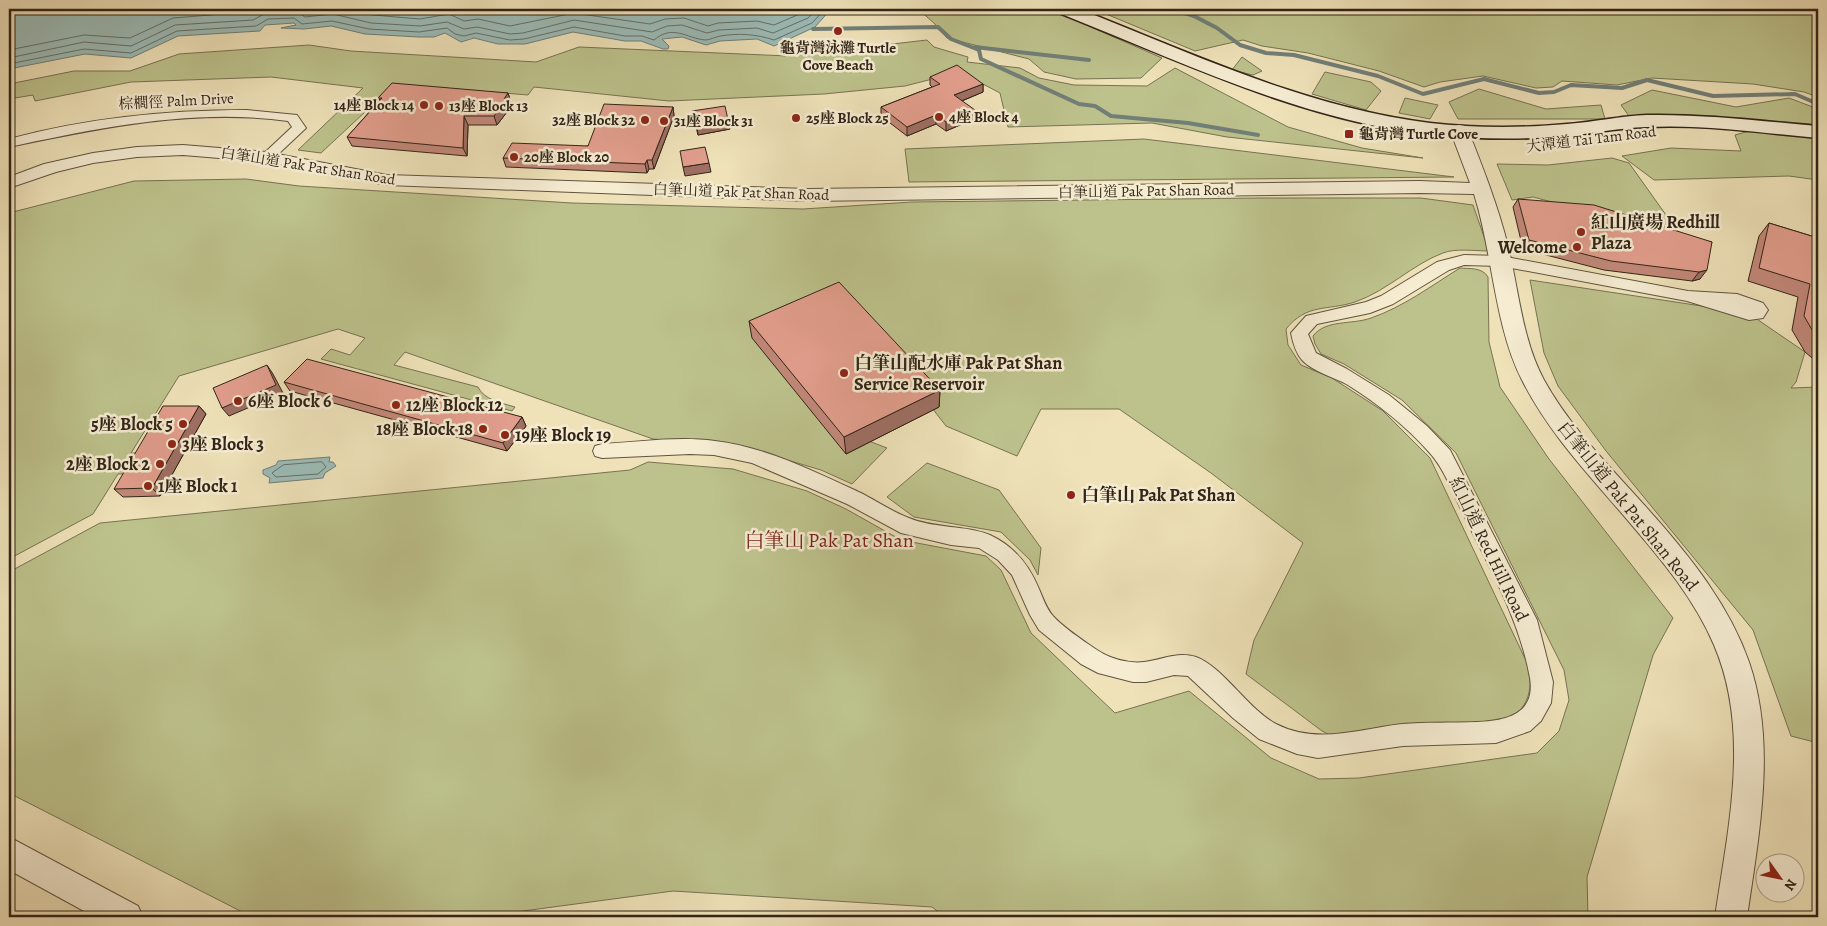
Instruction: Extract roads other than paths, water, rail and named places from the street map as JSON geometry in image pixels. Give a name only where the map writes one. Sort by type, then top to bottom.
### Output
[{"type":"main road","name":"大潭道 Tai Tam Road","points":[[1065,9],[1155,46],[1170,57],[1213,78],[1312,118],[1385,137],[1462,139],[1552,147],[1674,128],[1746,123],[1818,132]]},
{"type":"street","name":"棕櫚徑 Palm Drive","points":[[11,138],[134,118],[244,113],[292,118],[299,128],[267,157]]},
{"type":"street","name":"白筆山道 Pak Pat Shan Road","points":[[1462,139],[1494,229],[1522,356],[1534,383],[1554,414],[1651,529],[1696,589],[1719,627],[1735,663],[1746,713],[1748,762],[1731,917]]},
{"type":"street","name":"白筆山道 Pak Pat Shan Road","points":[[9,183],[72,162],[124,153],[197,150],[267,157],[387,180],[808,195],[1420,187],[1481,189]]},
{"type":"street","name":"紅山道 Red Hill Road","points":[[602,451],[690,447],[714,448],[755,456],[846,495],[908,527],[951,537],[978,539],[986,542],[1005,554],[1019,569],[1037,609],[1046,623],[1089,657],[1113,668],[1133,672],[1146,672],[1174,665],[1192,666],[1203,673],[1257,724],[1276,736],[1297,744],[1331,747],[1403,735],[1505,730],[1522,723],[1533,714],[1540,703],[1542,682],[1522,611],[1443,455],[1431,441],[1392,405],[1338,371],[1312,360],[1301,345],[1299,333],[1312,320],[1361,310],[1387,300],[1454,261],[1476,259],[1502,267],[1688,296]]},
{"type":"street","points":[[9,853],[127,917]]},
{"type":"water","points":[[9,9],[831,9],[815,27],[774,46],[757,39],[720,41],[706,45],[682,37],[662,39],[669,46],[668,49],[663,49],[641,41],[625,41],[573,32],[525,44],[498,44],[474,38],[461,42],[445,33],[434,37],[419,37],[365,34],[331,26],[304,29],[281,28],[296,25],[294,23],[265,25],[260,31],[178,36],[131,58],[85,54],[9,69]]},
{"type":"water","points":[[330,457],[329,462],[333,462],[336,466],[325,473],[323,478],[269,483],[270,478],[263,474],[263,470],[276,465],[278,461]]},
{"type":"waterway","points":[[1172,9],[1194,16],[1217,28],[1240,45],[1266,53],[1294,55],[1378,76],[1423,94],[1484,79],[1539,93],[1554,92],[1571,85],[1622,88],[1647,80],[1713,96],[1795,94],[1818,104]]},
{"type":"waterway","points":[[813,29],[938,27],[951,39],[979,50],[981,59],[1079,104],[1095,106],[1111,116],[1188,123],[1258,135]]},
{"type":"waterway","points":[[975,47],[1089,60]]},
{"type":"place","name":"龜背灣泳灘 Turtle Cove Beach","points":[[838,31]]},
{"type":"place","name":"14座 Block 14","points":[[424,105]]},
{"type":"place","name":"13座 Block 13","points":[[439,106]]},
{"type":"place","name":"4座 Block 4","points":[[939,117]]},
{"type":"place","name":"25座 Block 25","points":[[796,118]]},
{"type":"place","name":"32座 Block 32","points":[[645,120]]},
{"type":"place","name":"31座 Block 31","points":[[664,121]]},
{"type":"place","name":"龜背灣 Turtle Cove","points":[[1349,134]]},
{"type":"place","name":"20座 Block 20","points":[[514,157]]},
{"type":"place","name":"紅山廣場 Redhill Plaza","points":[[1581,232]]},
{"type":"place","name":"Welcome","points":[[1577,247]]},
{"type":"place","name":"白筆山配水庫 Pak Pat Shan Service Reservoir","points":[[844,373]]},
{"type":"place","name":"6座 Block 6","points":[[238,401]]},
{"type":"place","name":"12座 Block 12","points":[[396,405]]},
{"type":"place","name":"5座 Block 5","points":[[183,424]]},
{"type":"place","name":"18座 Block 18","points":[[483,429]]},
{"type":"place","name":"19座 Block 19","points":[[505,435]]},
{"type":"place","name":"3座 Block 3","points":[[172,444]]},
{"type":"place","name":"2座 Block 2","points":[[160,464]]},
{"type":"place","name":"1座 Block 1","points":[[148,486]]},
{"type":"place","name":"白筆山 Pak Pat Shan","points":[[1071,495]]},
{"type":"district","name":"白筆山 Pak Pat Shan","points":[[829,540]]}]
